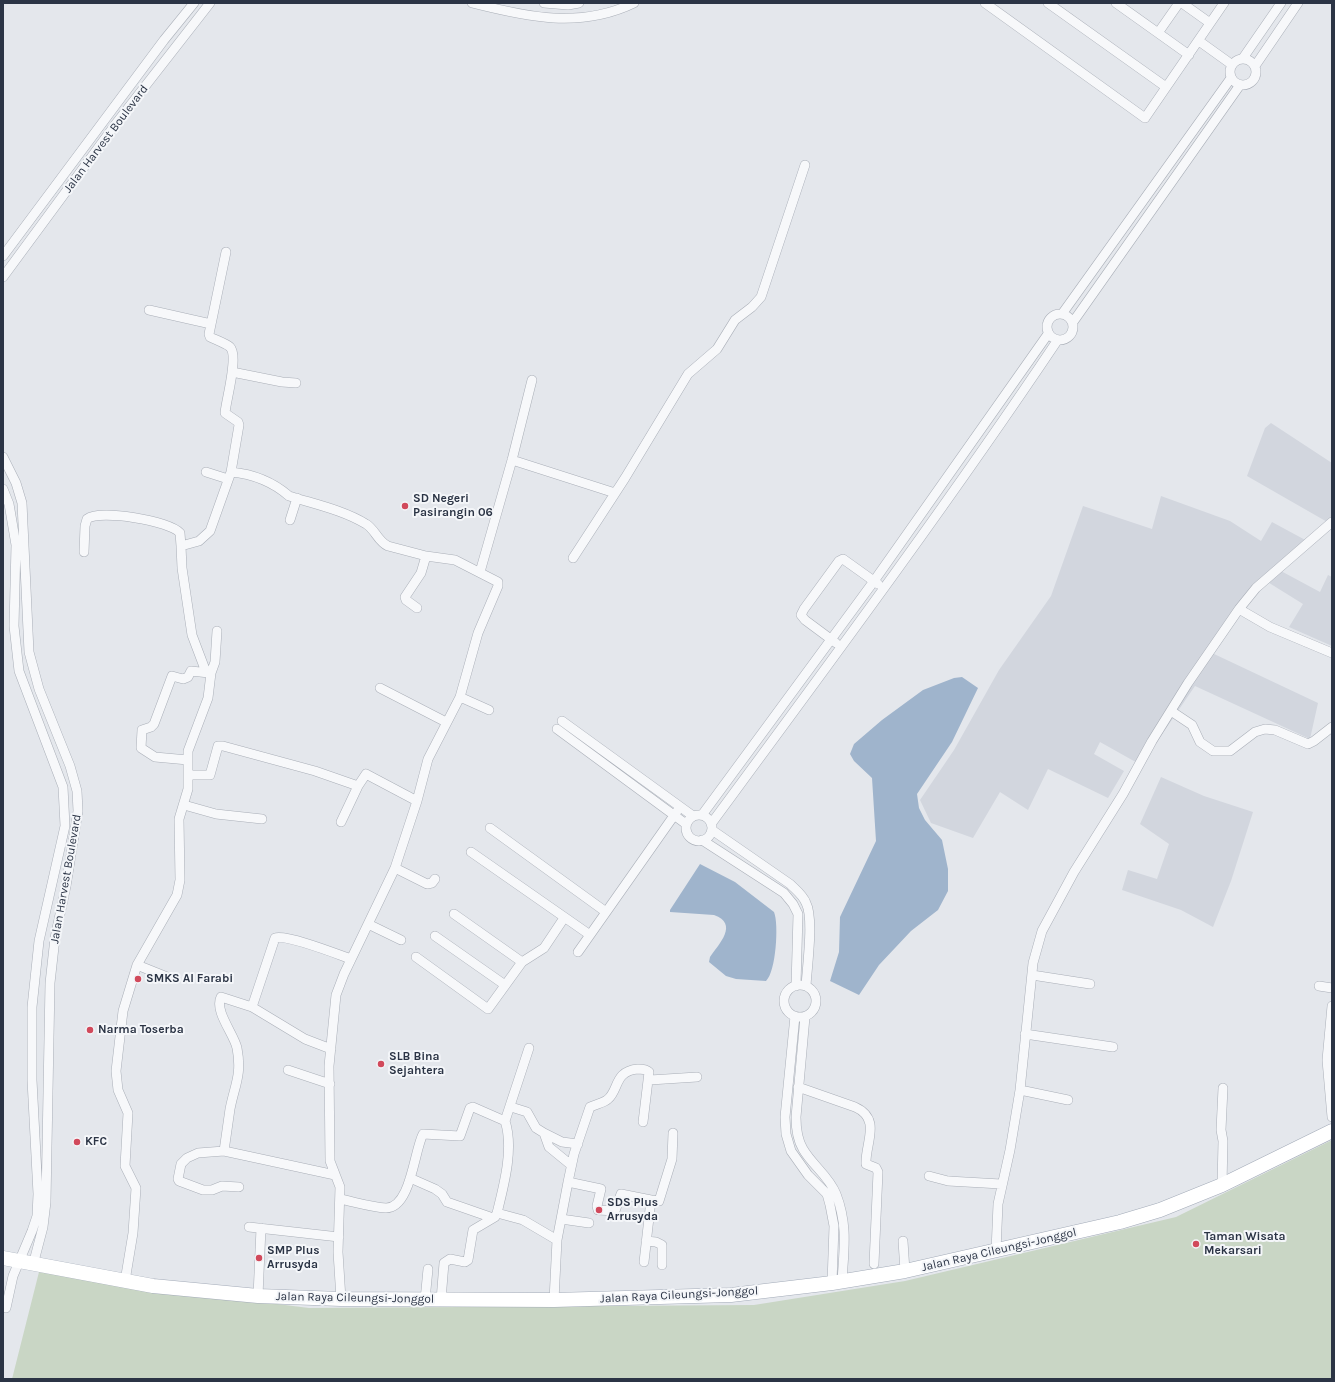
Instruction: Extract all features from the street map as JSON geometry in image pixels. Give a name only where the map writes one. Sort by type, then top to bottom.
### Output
[{"type":"main road","name":"Jalan Raya Cileungsi-Jonggol","points":[[3,1258],[33,1265],[153,1286],[258,1296],[341,1299],[554,1300],[731,1295],[837,1282],[906,1271],[1120,1222],[1160,1210],[1222,1185],[1332,1131]]},
{"type":"street","name":"Jalan Harvest Boulevard","points":[[3,256],[164,40],[194,3]]},
{"type":"street","name":"Jalan Harvest Boulevard","points":[[3,277],[170,52],[210,3]]},
{"type":"street","points":[[472,3],[517,14],[546,19],[583,17],[623,8],[634,3]]},
{"type":"street","points":[[544,3],[568,5],[579,3]]},
{"type":"street","points":[[985,3],[1145,118],[1224,3]]},
{"type":"street","points":[[1048,3],[1166,86]]},
{"type":"street","points":[[1116,3],[1189,55]]},
{"type":"street","points":[[1158,33],[1180,3],[1210,23]]},
{"type":"street","points":[[1242,58],[1281,3]]},
{"type":"street","points":[[1255,66],[1298,3]]},
{"type":"street","points":[[1199,41],[1232,64]]},
{"type":"street","points":[[1062,314],[1231,78],[1230,69],[1232,64],[1236,60],[1242,58],[1250,60],[1255,66],[1257,73],[1254,80],[1248,85],[1240,85],[1231,78]]},
{"type":"street","points":[[1073,322],[1240,85]]},
{"type":"street","points":[[82,150],[92,158]]},
{"type":"street","points":[[572,558],[615,493],[688,374],[717,349],[735,320],[752,307],[761,297],[805,165]]},
{"type":"street","points":[[181,546],[199,541],[209,534],[230,476],[239,425],[238,422],[225,413],[232,372],[232,350],[210,336],[211,324],[226,252]]},
{"type":"street","points":[[149,310],[211,324]]},
{"type":"street","points":[[686,824],[697,816],[874,581],[1048,334],[1047,327],[1049,320],[1055,315],[1062,314],[1069,316],[1073,322],[1074,330],[1071,336],[1065,340],[1057,341],[1048,334]]},
{"type":"street","points":[[686,824],[686,831],[689,837],[695,840],[702,840],[708,837],[711,827],[842,647],[1016,403],[1057,341]]},
{"type":"street","points":[[232,372],[282,382],[296,383]]},
{"type":"street","points":[[480,572],[512,460],[532,380]]},
{"type":"street","name":"Jalan Harvest Boulevard","points":[[3,457],[16,483],[22,503],[29,652],[39,689],[70,766],[77,791],[77,822],[55,938],[50,983],[46,1202],[43,1226],[33,1265]]},
{"type":"street","points":[[512,460],[615,493]]},
{"type":"street","points":[[206,472],[230,476],[244,474],[264,480],[297,498],[367,524],[385,544],[426,556],[455,560],[498,582],[498,586],[478,633],[460,697],[428,759],[417,801],[395,868],[351,959],[336,995],[331,1049],[330,1161],[340,1187],[339,1237],[341,1299]]},
{"type":"street","name":"Jalan Harvest Boulevard","points":[[3,489],[9,504],[16,545],[14,626],[19,671],[58,772],[65,800],[65,826],[39,941],[32,1007],[32,1088],[38,1201],[32,1231],[13,1276],[6,1308]]},
{"type":"street","points":[[290,520],[297,498]]},
{"type":"street","points":[[84,552],[85,526],[87,519],[93,516],[107,514],[135,519],[173,528],[180,533],[182,568],[192,636],[208,673],[208,698],[189,748],[188,789],[179,819],[180,880],[177,895],[137,965],[123,1011],[116,1064],[118,1090],[128,1113],[125,1166],[136,1188],[133,1233],[125,1281]]},
{"type":"street","points":[[996,1251],[996,1220],[1001,1184],[1010,1150],[1020,1090],[1032,975],[1042,931],[1074,872],[1188,683],[1239,609],[1256,588],[1332,522]]},
{"type":"street","points":[[417,608],[406,600],[405,597],[421,572],[426,556]]},
{"type":"street","points":[[842,647],[801,616],[839,561],[843,559],[848,561],[884,588]]},
{"type":"street","points":[[1239,609],[1270,627],[1332,653]]},
{"type":"street","points":[[208,673],[215,662],[217,631]]},
{"type":"street","points":[[188,760],[155,757],[141,748],[142,730],[151,727],[154,724],[172,676],[183,679],[188,677],[191,671],[208,673]]},
{"type":"street","points":[[380,688],[446,722]]},
{"type":"street","points":[[460,697],[489,710]]},
{"type":"street","points":[[1171,711],[1192,725],[1200,742],[1213,751],[1222,752],[1230,751],[1260,730],[1275,730],[1308,744],[1332,727]]},
{"type":"street","points":[[562,721],[680,807],[697,816],[708,818],[711,827],[790,884],[801,894],[807,904],[810,916],[806,986]]},
{"type":"street","points":[[557,729],[686,824]]},
{"type":"street","points":[[189,776],[210,775],[215,755],[220,746],[315,771],[358,786]]},
{"type":"street","points":[[341,822],[358,786],[368,774],[417,801]]},
{"type":"street","points":[[184,805],[216,814],[262,818]]},
{"type":"street","points":[[578,952],[680,807]]},
{"type":"street","points":[[490,828],[606,912]]},
{"type":"street","points":[[702,840],[784,893],[794,904],[798,914],[796,986]]},
{"type":"street","points":[[471,852],[590,935]]},
{"type":"street","points":[[395,868],[427,884],[432,883],[435,879]]},
{"type":"street","points":[[454,914],[522,962]]},
{"type":"street","points":[[416,957],[488,1009],[522,962],[544,948],[564,918]]},
{"type":"street","points":[[368,924],[401,940]]},
{"type":"street","points":[[435,936],[505,985]]},
{"type":"street","points":[[252,1007],[274,938],[278,937],[290,939],[351,959]]},
{"type":"street","points":[[137,965],[167,977]]},
{"type":"street","points":[[1032,975],[1090,984]]},
{"type":"street","points":[[796,986],[806,986],[814,992],[816,1002],[813,1011],[804,1017],[795,1016],[788,1012],[785,1005],[785,997],[789,990],[796,986]]},
{"type":"street","points":[[1319,986],[1332,988]]},
{"type":"street","points":[[224,1151],[231,1108],[239,1075],[239,1062],[236,1046],[220,1006],[220,999],[223,997],[252,1007],[306,1038],[331,1049]]},
{"type":"street","points":[[1332,1006],[1327,1060],[1332,1117]]},
{"type":"street","points":[[795,1016],[786,1103],[786,1134],[791,1151],[808,1175],[827,1194],[834,1226],[837,1282]]},
{"type":"street","points":[[804,1017],[796,1132],[803,1150],[821,1170],[835,1192],[844,1220],[837,1282]]},
{"type":"street","points":[[1025,1034],[1113,1047]]},
{"type":"street","points":[[441,1300],[444,1263],[450,1259],[466,1262],[468,1260],[473,1230],[495,1216],[508,1161],[508,1133],[505,1121],[511,1107],[529,1048]]},
{"type":"street","points":[[554,1300],[557,1240],[571,1165],[590,1107],[608,1100],[616,1084],[625,1073],[636,1069],[646,1069],[649,1072],[650,1080],[642,1122]]},
{"type":"street","points":[[288,1070],[330,1084]]},
{"type":"street","points":[[650,1080],[670,1080],[696,1077]]},
{"type":"street","points":[[32,1088],[47,1087]]},
{"type":"street","points":[[798,1087],[855,1107],[862,1110],[868,1117],[871,1130],[866,1164],[876,1168],[878,1172],[874,1264]]},
{"type":"street","points":[[1222,1185],[1223,1141],[1221,1130],[1223,1088]]},
{"type":"street","points":[[1020,1090],[1068,1100]]},
{"type":"street","points":[[340,1199],[390,1207],[396,1204],[403,1196],[423,1134],[460,1136],[470,1108],[473,1107],[505,1121]]},
{"type":"street","points":[[511,1107],[527,1112],[536,1128],[544,1133],[562,1142],[578,1144]]},
{"type":"street","points":[[544,1133],[549,1147],[571,1165]]},
{"type":"street","points":[[568,1182],[601,1189],[597,1206],[598,1210],[615,1211],[621,1194],[659,1201],[670,1170],[673,1133]]},
{"type":"street","points":[[239,1187],[222,1186],[212,1190],[203,1190],[179,1181],[178,1179],[181,1164],[187,1158],[198,1153],[224,1151],[335,1175]]},
{"type":"street","points":[[929,1176],[961,1182],[1001,1184]]},
{"type":"street","points":[[410,1178],[435,1189],[450,1203],[495,1216],[524,1220],[557,1240]]},
{"type":"street","points":[[644,1262],[651,1200]]},
{"type":"street","points":[[561,1219],[588,1224]]},
{"type":"street","points":[[248,1227],[339,1237]]},
{"type":"street","points":[[258,1296],[261,1228]]},
{"type":"street","points":[[646,1241],[656,1242],[662,1245],[662,1265]]},
{"type":"street","points":[[903,1241],[906,1271]]},
{"type":"street","points":[[425,1300],[428,1269]]},
{"type":"shaded area","points":[[1271,423],[1332,463],[1332,521],[1329,523],[1247,476],[1265,428]]},
{"type":"shaded area","points":[[1161,496],[1230,521],[1261,541],[1272,522],[1309,542],[1281,571],[1320,592],[1328,575],[1332,577],[1332,646],[1289,627],[1303,604],[1266,581],[1244,602],[1212,653],[1318,703],[1310,739],[1195,686],[1141,765],[1100,742],[1094,754],[1124,771],[1108,798],[1048,769],[1028,810],[1000,792],[973,838],[931,823],[920,800],[954,750],[999,670],[1051,596],[1083,506],[1152,529]]},
{"type":"shaded area","points":[[1161,777],[1204,796],[1253,812],[1231,881],[1213,927],[1181,910],[1122,890],[1128,870],[1157,879],[1169,844],[1140,824]]},
{"type":"green space","name":"Taman Wisata Mekarsari","points":[[1332,1140],[1332,1379],[12,1379],[39,1272],[101,1282],[309,1308],[754,1305],[905,1281],[1176,1217]]},
{"type":"water","points":[[962,677],[978,688],[952,742],[917,794],[919,808],[925,820],[942,840],[948,869],[948,891],[938,910],[911,931],[879,965],[859,995],[830,981],[839,952],[840,917],[876,841],[872,778],[854,761],[850,754],[854,744],[882,720],[923,690],[954,678]]},
{"type":"water","points":[[700,864],[735,882],[774,912],[776,918],[776,948],[772,968],[766,981],[736,979],[726,976],[709,962],[710,957],[725,934],[725,924],[721,919],[714,915],[670,912]]},
{"type":"place","name":"SD Negeri Pasirangin 06","points":[[405,506]]},
{"type":"place","name":"SMKS Al Farabi","points":[[138,979]]},
{"type":"place","name":"Narma Toserba","points":[[90,1030]]},
{"type":"place","name":"SLB Bina Sejahtera","points":[[381,1064]]},
{"type":"place","name":"KFC","points":[[77,1142]]},
{"type":"place","name":"SDS Plus Arrusyda","points":[[599,1210]]},
{"type":"place","name":"Taman Wisata Mekarsari","points":[[1196,1244]]},
{"type":"place","name":"SMP Plus Arrusyda","points":[[259,1258]]}]
